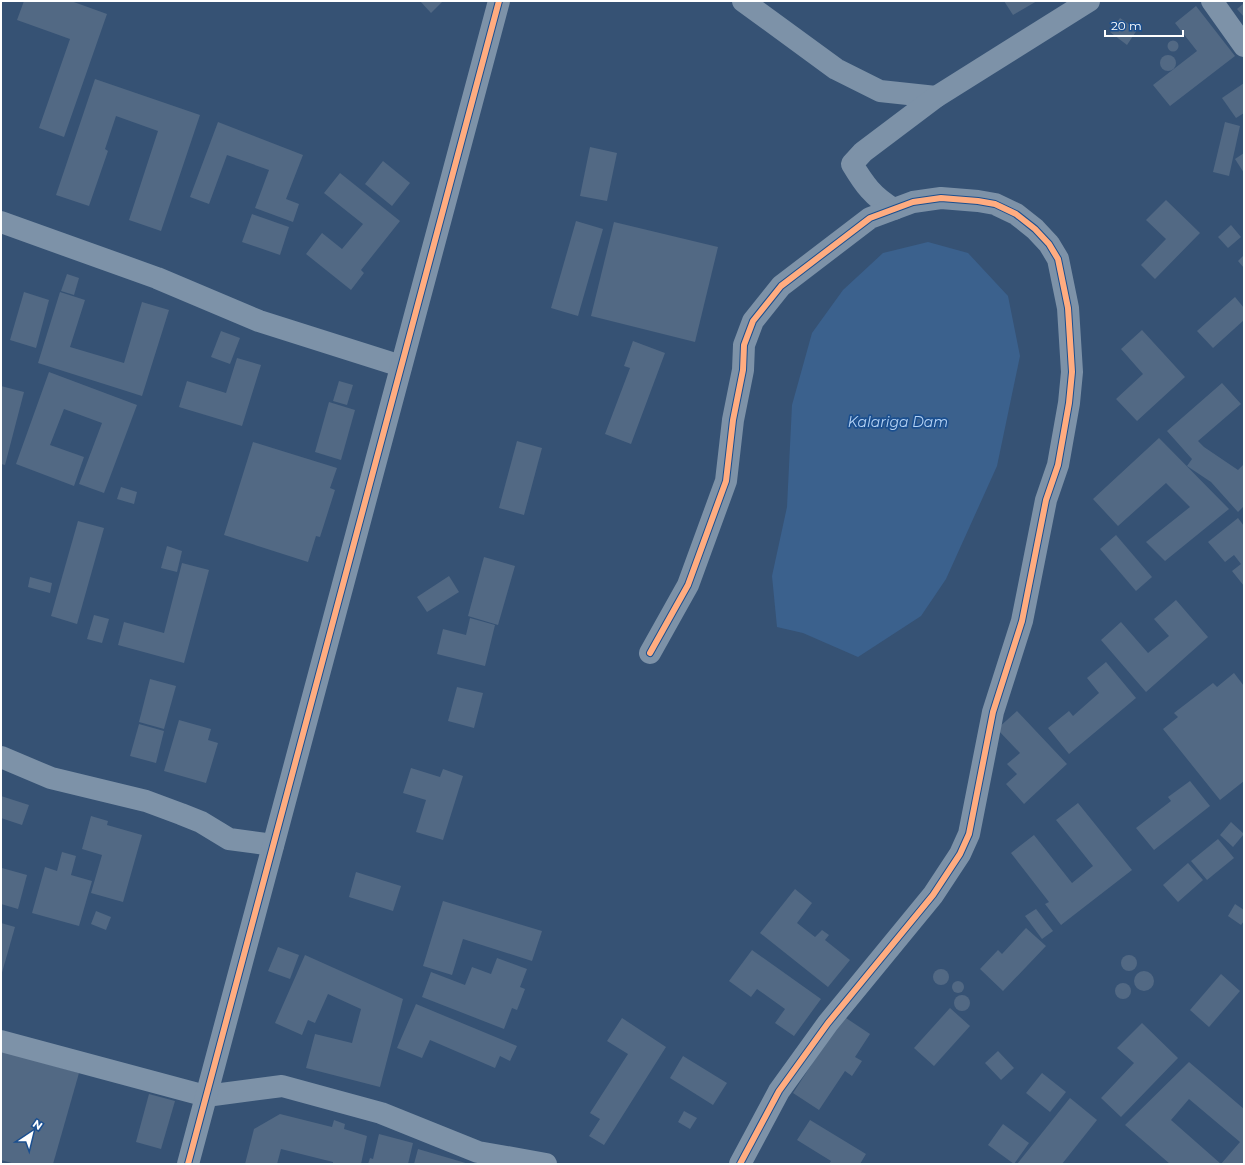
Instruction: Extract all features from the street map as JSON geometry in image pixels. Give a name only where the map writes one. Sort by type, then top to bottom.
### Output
[{"type":"street","points":[[188,1164],[499,1]]},
{"type":"street","points":[[743,1],[836,69],[880,91],[936,97]]},
{"type":"street","points":[[894,208],[878,199],[861,180],[852,164],[863,152],[936,97],[1089,1]]},
{"type":"street","points":[[1212,1],[1244,46]]},
{"type":"street","points":[[650,653],[688,585],[726,481],[733,420],[743,370],[744,345],[753,321],[781,286],[870,218],[913,202],[940,198],[996,204],[1016,214],[1035,229],[1049,244],[1058,260],[1064,285],[1071,336],[1072,372],[1065,430],[1058,465],[1046,500],[1022,621],[993,712],[969,834],[960,854],[933,896],[828,1023],[779,1091],[740,1164]]},
{"type":"street","points":[[1,222],[157,278],[259,321],[401,366]]},
{"type":"street","points":[[1,757],[52,778],[146,802],[181,814],[201,822],[229,839],[273,845]]},
{"type":"street","points":[[1,1040],[206,1096],[282,1086],[381,1113],[478,1152],[546,1164]]},
{"type":"water","name":"Kalariga Dam","points":[[928,242],[968,253],[1008,296],[1020,356],[997,466],[946,579],[921,616],[858,657],[803,633],[777,627],[772,576],[787,507],[792,405],[812,333],[843,290],[883,253]]},
{"type":"building","points":[[24,1],[71,1],[107,14],[64,137],[39,128],[70,39],[17,20]]},
{"type":"building","points":[[420,1],[443,1],[431,13]]},
{"type":"building","points":[[1004,1],[1037,1],[1013,15]]},
{"type":"building","points":[[1244,3],[1244,17],[1237,9]]},
{"type":"building","points":[[1196,6],[1235,56],[1170,106],[1153,85],[1197,51],[1175,23]]},
{"type":"building","points":[[1120,18],[1137,30],[1127,45],[1110,32]]},
{"type":"building","points":[[1171,41],[1175,41],[1177,42],[1177,50],[1171,51],[1168,48],[1168,44]]},
{"type":"building","points":[[1165,55],[1171,55],[1176,60],[1174,69],[1171,71],[1165,71],[1160,66],[1160,60]]},
{"type":"building","points":[[95,79],[200,115],[161,231],[129,220],[158,131],[116,116],[105,149],[108,151],[89,206],[56,195]]},
{"type":"building","points":[[1244,83],[1244,113],[1236,118],[1222,98]]},
{"type":"building","points":[[218,122],[303,155],[286,199],[299,204],[293,222],[255,208],[269,170],[227,155],[209,204],[190,197]]},
{"type":"building","points":[[1225,122],[1240,126],[1229,176],[1213,172]]},
{"type":"building","points":[[590,147],[617,153],[607,201],[580,196]]},
{"type":"building","points":[[1244,153],[1244,173],[1235,159]]},
{"type":"building","points":[[383,161],[410,183],[392,206],[365,184]]},
{"type":"building","points":[[340,173],[400,221],[361,270],[364,273],[351,290],[306,254],[322,233],[342,249],[363,224],[324,193]]},
{"type":"building","points":[[1166,200],[1200,233],[1155,279],[1141,265],[1166,239],[1146,220]]},
{"type":"building","points":[[252,214],[289,227],[280,255],[242,242]]},
{"type":"building","points":[[576,221],[603,229],[578,316],[551,308]]},
{"type":"building","points":[[614,222],[718,247],[695,342],[591,316]]},
{"type":"building","points":[[1231,225],[1241,237],[1228,248],[1218,237]]},
{"type":"building","points":[[1244,255],[1244,268],[1238,261]]},
{"type":"building","points":[[67,274],[79,278],[74,295],[61,291]]},
{"type":"building","points":[[24,292],[49,300],[36,348],[10,340]]},
{"type":"building","points":[[60,292],[85,300],[70,347],[124,363],[142,302],[169,310],[142,396],[38,363]]},
{"type":"building","points":[[1235,297],[1244,308],[1244,320],[1213,348],[1197,331]]},
{"type":"building","points":[[1142,330],[1185,377],[1137,421],[1116,399],[1143,374],[1121,349]]},
{"type":"building","points":[[221,331],[240,338],[230,364],[211,357]]},
{"type":"building","points":[[633,341],[665,353],[631,444],[605,434],[630,368],[624,366]]},
{"type":"building","points":[[237,358],[261,365],[242,426],[179,407],[187,381],[226,393]]},
{"type":"building","points":[[49,372],[137,405],[104,493],[79,484],[102,423],[64,409],[50,445],[84,457],[74,486],[16,464]]},
{"type":"building","points":[[339,381],[353,385],[347,405],[333,401]]},
{"type":"building","points":[[1222,383],[1241,404],[1198,441],[1204,447],[1238,470],[1244,464],[1244,506],[1238,512],[1211,482],[1187,466],[1192,459],[1167,431]]},
{"type":"building","points":[[1,386],[24,392],[5,465],[1,464]]},
{"type":"building","points":[[329,402],[355,410],[341,460],[315,452]]},
{"type":"building","points":[[1159,438],[1229,509],[1165,561],[1146,542],[1190,507],[1166,483],[1118,526],[1093,499]]},
{"type":"building","points":[[517,441],[542,448],[524,515],[499,508]]},
{"type":"building","points":[[253,442],[337,468],[330,488],[335,490],[320,537],[316,536],[308,562],[224,535]]},
{"type":"building","points":[[121,487],[137,492],[134,504],[117,499]]},
{"type":"building","points":[[1238,518],[1244,526],[1244,586],[1232,571],[1241,564],[1234,555],[1225,562],[1208,542]]},
{"type":"building","points":[[78,521],[104,528],[77,624],[51,616]]},
{"type":"building","points":[[1116,535],[1152,577],[1136,591],[1100,549]]},
{"type":"building","points":[[167,546],[182,551],[177,572],[161,568]]},
{"type":"building","points":[[484,557],[515,566],[498,625],[468,616]]},
{"type":"building","points":[[182,563],[209,570],[184,663],[118,645],[124,622],[164,633]]},
{"type":"building","points":[[449,576],[459,592],[427,612],[417,597]]},
{"type":"building","points":[[30,577],[52,583],[50,593],[28,587]]},
{"type":"building","points":[[1176,600],[1208,637],[1146,692],[1101,640],[1121,622],[1148,653],[1169,636],[1154,619]]},
{"type":"building","points":[[94,615],[109,619],[102,643],[87,639]]},
{"type":"building","points":[[470,618],[495,625],[485,666],[437,654],[443,629],[466,635]]},
{"type":"building","points":[[1106,662],[1136,698],[1069,754],[1048,728],[1069,711],[1073,716],[1099,693],[1087,678]]},
{"type":"building","points":[[1234,673],[1244,686],[1244,781],[1220,800],[1163,729],[1178,717],[1174,713],[1213,683],[1217,687]]},
{"type":"building","points":[[150,679],[176,686],[164,729],[139,722]]},
{"type":"building","points":[[457,687],[483,693],[474,728],[448,721]]},
{"type":"building","points":[[1017,711],[1067,764],[1024,804],[1006,784],[1017,774],[1007,764],[1020,753],[997,729]]},
{"type":"building","points":[[179,720],[211,729],[208,740],[218,743],[206,783],[164,771]]},
{"type":"building","points":[[139,724],[164,731],[156,763],[130,756]]},
{"type":"building","points":[[411,768],[440,777],[443,769],[463,776],[443,840],[416,832],[426,800],[403,793]]},
{"type":"building","points":[[1190,781],[1210,806],[1154,850],[1136,828],[1171,801],[1168,797]]},
{"type":"building","points":[[1,796],[29,805],[22,825],[1,818]]},
{"type":"building","points":[[1078,803],[1132,870],[1061,925],[1045,904],[1049,902],[1011,853],[1034,835],[1072,883],[1093,866],[1056,820]]},
{"type":"building","points":[[91,816],[108,821],[107,825],[142,835],[123,902],[91,893],[102,855],[82,849]]},
{"type":"building","points":[[1231,822],[1244,834],[1233,847],[1220,835]]},
{"type":"building","points":[[1218,839],[1234,858],[1207,880],[1191,861]]},
{"type":"building","points":[[62,852],[76,856],[71,875],[92,881],[79,926],[32,913],[45,867],[57,871]]},
{"type":"building","points":[[1188,863],[1203,880],[1178,902],[1163,885]]},
{"type":"building","points":[[2,868],[27,875],[18,909],[1,904]]},
{"type":"building","points":[[356,872],[401,886],[393,911],[349,897]]},
{"type":"building","points":[[795,889],[812,903],[797,923],[815,937],[822,930],[829,935],[825,940],[850,960],[828,987],[760,933]]},
{"type":"building","points":[[443,901],[542,931],[532,961],[463,939],[452,975],[423,966]]},
{"type":"building","points":[[1235,904],[1244,910],[1244,921],[1241,925],[1228,916]]},
{"type":"building","points":[[1036,909],[1053,931],[1042,939],[1025,916]]},
{"type":"building","points":[[96,911],[111,917],[106,930],[91,924]]},
{"type":"building","points":[[1,923],[15,927],[1,976]]},
{"type":"building","points":[[1026,928],[1046,946],[1003,991],[980,969],[998,950],[1002,954]]},
{"type":"building","points":[[278,947],[299,955],[290,979],[268,971]]},
{"type":"building","points":[[752,950],[821,999],[794,1036],[775,1023],[785,1009],[757,989],[751,997],[729,981]]},
{"type":"building","points":[[305,955],[403,999],[380,1087],[306,1068],[315,1034],[352,1043],[361,1009],[328,994],[315,1023],[308,1020],[302,1035],[275,1023]]},
{"type":"building","points":[[1126,955],[1132,955],[1137,960],[1135,969],[1132,971],[1126,971],[1121,966],[1121,960]]},
{"type":"building","points":[[497,958],[527,969],[520,987],[525,989],[517,1010],[512,1008],[504,1029],[422,997],[431,972],[465,985],[472,967],[491,974]]},
{"type":"building","points":[[941,969],[948,974],[949,977],[944,984],[941,985],[934,980],[933,977],[938,970]]},
{"type":"building","points":[[1140,971],[1148,971],[1154,977],[1154,985],[1148,991],[1140,991],[1134,985],[1134,977]]},
{"type":"building","points":[[1221,974],[1240,991],[1209,1027],[1190,1010]]},
{"type":"building","points":[[958,981],[962,983],[964,987],[962,991],[958,993],[954,991],[952,987],[954,983]]},
{"type":"building","points":[[1123,983],[1129,985],[1131,991],[1129,997],[1123,999],[1117,997],[1115,991],[1117,985]]},
{"type":"building","points":[[962,995],[969,1000],[970,1003],[965,1010],[962,1011],[955,1006],[954,1003],[959,996]]},
{"type":"building","points":[[416,1004],[517,1046],[510,1061],[500,1056],[495,1068],[430,1040],[422,1058],[397,1048]]},
{"type":"building","points":[[950,1008],[970,1026],[934,1066],[914,1048]]},
{"type":"building","points":[[843,1016],[870,1034],[855,1057],[862,1061],[852,1076],[845,1071],[819,1110],[793,1093]]},
{"type":"building","points":[[622,1018],[666,1047],[604,1145],[589,1136],[600,1119],[590,1113],[628,1054],[607,1041]]},
{"type":"building","points":[[1142,1023],[1178,1058],[1121,1117],[1101,1098],[1134,1063],[1117,1048]]},
{"type":"building","points":[[1,1051],[79,1073],[53,1164],[15,1164],[1,1160]]},
{"type":"building","points":[[998,1051],[1014,1068],[1001,1080],[985,1063]]},
{"type":"building","points":[[683,1056],[727,1083],[713,1105],[670,1078]]},
{"type":"building","points":[[1189,1062],[1244,1109],[1244,1164],[1221,1164],[1170,1164],[1125,1125]],"holes":[[[1189,1099],[1240,1142],[1221,1164],[1171,1120]]]},
{"type":"building","points":[[1042,1073],[1066,1092],[1050,1112],[1026,1093]]},
{"type":"building","points":[[149,1094],[175,1101],[161,1149],[136,1142]]},
{"type":"building","points":[[1070,1098],[1097,1120],[1062,1164],[1017,1164]]},
{"type":"building","points":[[684,1111],[697,1118],[690,1129],[678,1122]]},
{"type":"building","points":[[280,1114],[332,1127],[334,1120],[345,1124],[344,1129],[367,1136],[361,1164],[333,1164],[333,1162],[281,1149],[277,1164],[245,1164],[254,1129]]},
{"type":"building","points":[[810,1120],[866,1154],[860,1164],[829,1164],[831,1161],[797,1140]]},
{"type":"building","points":[[1003,1124],[1029,1143],[1014,1164],[988,1145]]},
{"type":"building","points":[[379,1134],[413,1143],[408,1164],[368,1164],[370,1158],[373,1159]]},
{"type":"building","points":[[418,1149],[469,1164],[414,1164]]},
{"type":"cycle path","points":[[188,1164],[499,1]]},
{"type":"cycle path","points":[[650,653],[688,585],[726,481],[733,420],[743,370],[744,345],[753,321],[781,286],[870,218],[913,202],[941,198],[995,204],[1016,214],[1035,229],[1049,244],[1058,259],[1068,308],[1072,372],[1069,403],[1058,465],[1046,500],[1022,621],[993,712],[969,834],[960,854],[933,895],[828,1023],[779,1091],[740,1164]]}]
